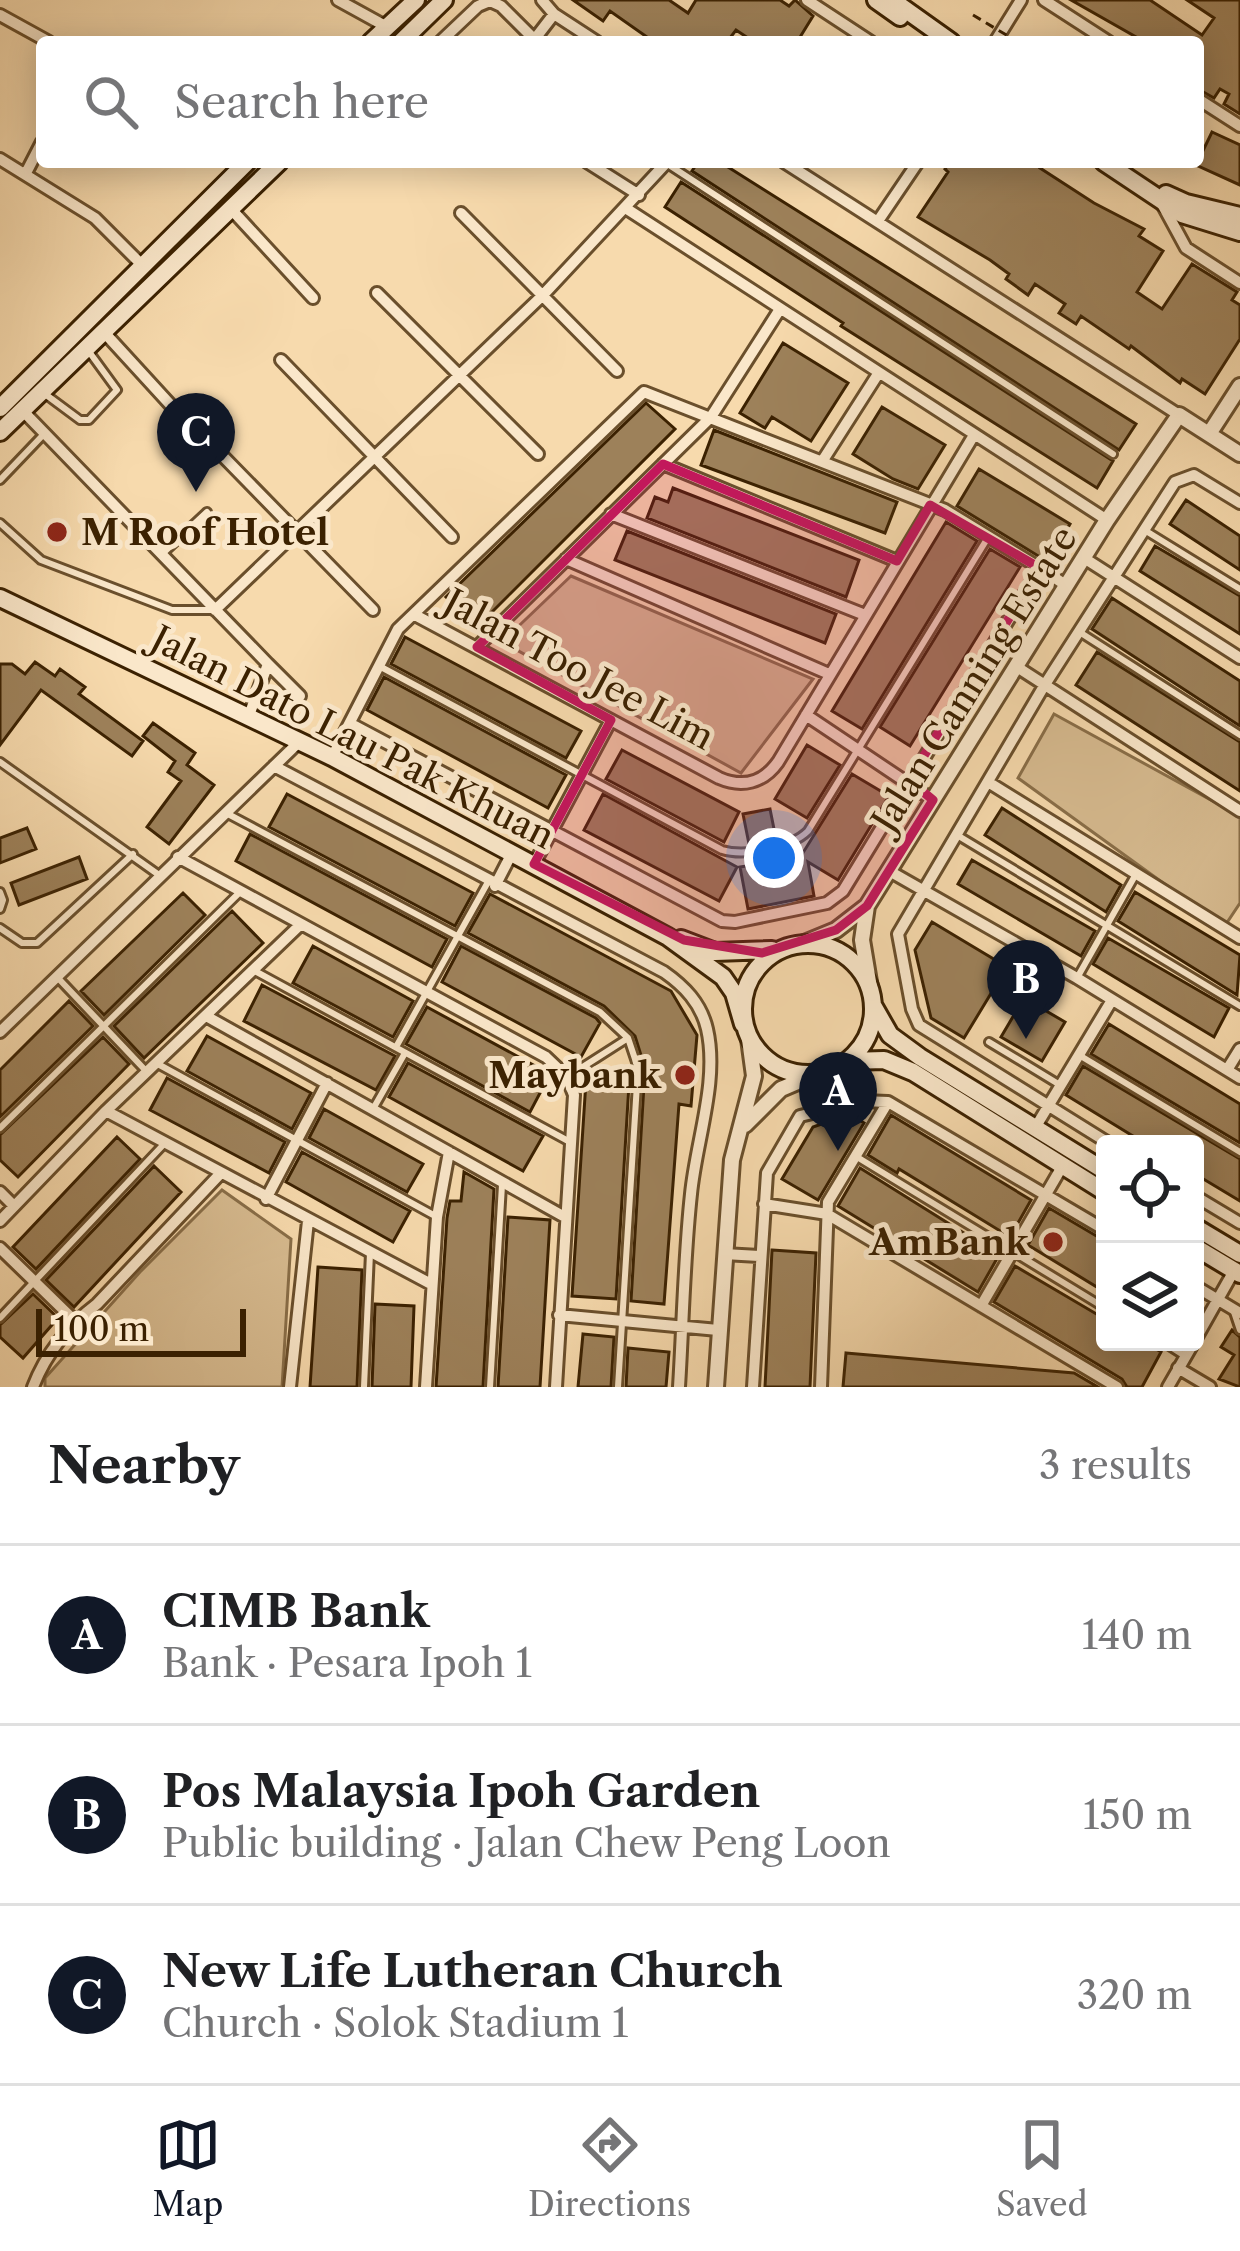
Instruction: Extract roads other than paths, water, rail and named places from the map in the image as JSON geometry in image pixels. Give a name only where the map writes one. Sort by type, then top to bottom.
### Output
[{"type":"main road","points":[[377,36],[416,0]]},
{"type":"main road","points":[[407,36],[444,0]]},
{"type":"main road","points":[[876,0],[926,36]]},
{"type":"main road","points":[[892,0],[943,36]]},
{"type":"main road","points":[[0,408],[241,168]]},
{"type":"main road","points":[[0,432],[273,168]]},
{"type":"main road","points":[[1113,168],[1182,214],[1240,232]]},
{"type":"main road","points":[[1130,168],[1186,203],[1240,216]]},
{"type":"main road","name":"Jalan Dato Lau Pak Khuan","points":[[2,601],[332,757],[668,937],[723,977],[734,993],[746,1031]]},
{"type":"main road","name":"Jalan Dato Lau Pak Khuan","points":[[668,937],[715,952],[762,953],[794,945]]},
{"type":"main road","points":[[1096,1165],[890,1035],[860,969],[844,954],[824,946],[794,945],[768,956],[746,986],[746,1031],[761,1055],[777,1067],[815,1075],[849,1061],[884,1060],[913,1072],[1096,1187]]},
{"type":"main road","points":[[849,1061],[872,1026],[872,997]]},
{"type":"main road","points":[[1204,1232],[1238,1263]]},
{"type":"main road","points":[[1204,1250],[1238,1263]]},
{"type":"street","points":[[338,0],[386,28]]},
{"type":"street","points":[[542,0],[588,36]]},
{"type":"street","points":[[807,0],[862,36]]},
{"type":"street","points":[[998,36],[1022,0]]},
{"type":"street","points":[[1043,0],[1100,36]]},
{"type":"street","points":[[446,36],[478,6],[490,2],[501,6],[531,36]]},
{"type":"street","points":[[539,36],[554,14]]},
{"type":"street","points":[[0,15],[38,36]]},
{"type":"street","points":[[1204,103],[1240,126]]},
{"type":"street","points":[[26,173],[36,154]]},
{"type":"street","points":[[0,159],[95,218],[141,264]]},
{"type":"street","points":[[596,168],[639,195]]},
{"type":"street","points":[[215,610],[543,296],[662,168]]},
{"type":"street","points":[[794,168],[1240,454]]},
{"type":"street","points":[[878,221],[913,168]]},
{"type":"street","points":[[1161,202],[1186,248],[1240,283]]},
{"type":"street","points":[[231,209],[313,298]]},
{"type":"street","points":[[627,209],[1107,520]]},
{"type":"street","points":[[461,213],[617,371]]},
{"type":"street","points":[[377,293],[538,454]]},
{"type":"street","points":[[478,647],[712,417],[780,309]]},
{"type":"street","points":[[95,337],[188,424]]},
{"type":"street","points":[[281,359],[452,537]]},
{"type":"street","points":[[823,460],[878,374]]},
{"type":"street","points":[[1209,434],[1240,386]]},
{"type":"street","points":[[416,615],[484,542],[640,393],[647,392],[930,505],[1067,586]]},
{"type":"street","points":[[22,410],[300,696]]},
{"type":"street","name":"Jalan Canning Estate","points":[[867,906],[1107,520],[1179,415]]},
{"type":"street","name":"Jalan Too Jee Lim","points":[[332,757],[398,629],[416,615],[719,778],[738,784],[758,780],[772,770],[974,435]]},
{"type":"street","points":[[211,444],[373,610]]},
{"type":"street","points":[[663,464],[897,561]]},
{"type":"street","points":[[1096,1135],[919,1025],[911,1009],[898,934],[1044,686],[1175,482],[1186,475],[1202,478],[1240,502]]},
{"type":"street","points":[[611,514],[865,615]]},
{"type":"street","points":[[1084,558],[1240,658]]},
{"type":"street","points":[[566,559],[829,674]]},
{"type":"street","points":[[351,724],[718,919],[735,922],[836,899],[1040,568]]},
{"type":"street","points":[[248,718],[268,664]]},
{"type":"street","points":[[1017,667],[1240,811]]},
{"type":"street","points":[[806,715],[933,800]]},
{"type":"street","points":[[534,865],[611,720]]},
{"type":"street","points":[[0,1032],[299,742]]},
{"type":"street","points":[[274,766],[664,971],[689,993],[704,1019],[709,1057],[691,1193],[679,1387]]},
{"type":"street","points":[[988,782],[1240,938]]},
{"type":"street","points":[[492,884],[512,853]]},
{"type":"street","points":[[178,857],[429,991],[555,1063],[567,1077],[574,1095],[556,1387]]},
{"type":"street","points":[[891,872],[1240,1078]]},
{"type":"street","points":[[794,945],[836,930],[867,906]]},
{"type":"street","points":[[867,906],[862,940],[872,997]]},
{"type":"street","points":[[0,1221],[106,1111],[300,925]]},
{"type":"street","points":[[981,1306],[1066,1160],[1063,1150],[1035,1128],[1112,1000]]},
{"type":"street","points":[[206,1016],[563,1216]]},
{"type":"street","points":[[716,1387],[732,1160],[754,1076],[746,1031]]},
{"type":"street","points":[[1227,1070],[1240,1049]]},
{"type":"street","points":[[742,1129],[781,1089],[815,1075]]},
{"type":"street","points":[[266,1199],[327,1083]]},
{"type":"street","points":[[753,1387],[769,1167],[797,1118],[862,1101],[888,1102],[1096,1224]]},
{"type":"street","points":[[821,1387],[828,1202],[888,1102]]},
{"type":"street","points":[[106,1111],[431,1283]]},
{"type":"street","points":[[426,1387],[437,1217],[449,1152]]},
{"type":"street","points":[[33,1387],[48,1356],[75,1321],[97,1304],[220,1174]]},
{"type":"street","points":[[0,1192],[14,1206]]},
{"type":"street","points":[[1204,1201],[1239,1220],[1238,1263],[1204,1324]]},
{"type":"street","points":[[764,1204],[827,1214],[1117,1387]]},
{"type":"street","points":[[290,1387],[308,1220]]},
{"type":"street","points":[[0,1248],[75,1321]]},
{"type":"street","points":[[724,1254],[759,1256]]},
{"type":"street","points":[[1204,1291],[1237,1311]]},
{"type":"street","points":[[559,1315],[718,1330]]},
{"type":"street","points":[[1168,1387],[1189,1351]]},
{"type":"street","points":[[1178,1368],[1209,1386]]},
{"type":"lane","points":[[674,168],[1113,454]]},
{"type":"lane","points":[[40,391],[83,422],[102,406],[117,387],[91,358],[95,337]]},
{"type":"lane","points":[[0,480],[45,433]]},
{"type":"lane","points":[[162,554],[207,512]]},
{"type":"lane","points":[[0,523],[40,560],[172,610],[215,610]]},
{"type":"lane","points":[[1143,529],[1240,589]]},
{"type":"lane","points":[[378,665],[722,850],[739,853],[804,835],[988,536]]},
{"type":"lane","points":[[1081,633],[1240,735]]},
{"type":"lane","points":[[0,762],[159,875]]},
{"type":"lane","points":[[225,812],[611,1019],[628,1038],[637,1060],[638,1089],[618,1387]]},
{"type":"lane","points":[[957,835],[1240,1006]]},
{"type":"lane","points":[[0,928],[22,944],[38,943],[133,854]]},
{"type":"lane","points":[[1077,978],[1136,874]]},
{"type":"lane","points":[[396,1047],[492,884]]},
{"type":"lane","points":[[0,892],[0,909]]},
{"type":"lane","points":[[0,1128],[240,892]]},
{"type":"lane","points":[[254,970],[570,1142]]},
{"type":"lane","points":[[55,976],[101,1025],[152,1068],[437,1217]]},
{"type":"lane","points":[[567,1077],[628,1038]]},
{"type":"lane","points":[[989,1042],[1060,1085]]},
{"type":"lane","points":[[373,1109],[406,1053]]},
{"type":"lane","points":[[1079,1054],[1240,1152]]},
{"type":"lane","points":[[0,1318],[164,1144]]},
{"type":"lane","points":[[854,1155],[1096,1303]]},
{"type":"lane","points":[[490,1387],[502,1181]]},
{"type":"lane","points":[[364,1387],[370,1252]]},
{"type":"lane","points":[[1237,1311],[1240,1330]]},
{"type":"lane","points":[[1178,1351],[1186,1356]]},
{"type":"place","name":"New Life Lutheran Church","points":[[196,492]]},
{"type":"place","name":"M Roof Hotel","points":[[57,532]]},
{"type":"place","name":"Pos Malaysia Ipoh Garden","points":[[1026,1039]]},
{"type":"place","name":"Maybank","points":[[685,1075]]},
{"type":"place","name":"CIMB Bank","points":[[838,1151]]},
{"type":"place","name":"AmBank","points":[[1053,1242]]}]
